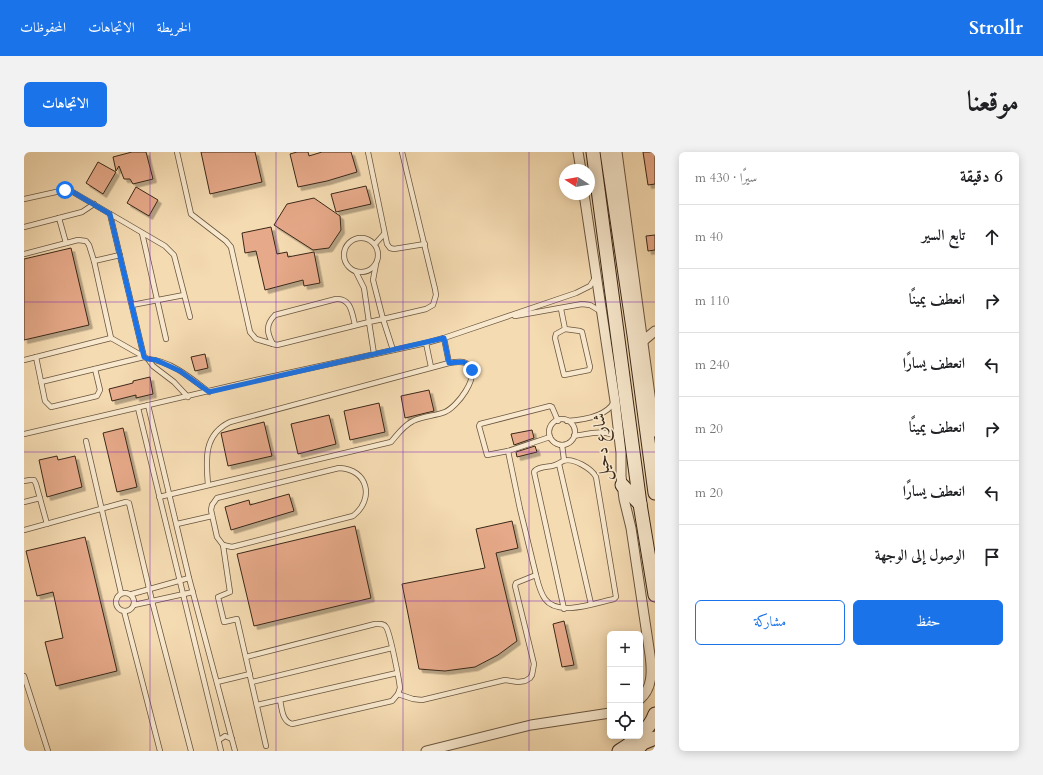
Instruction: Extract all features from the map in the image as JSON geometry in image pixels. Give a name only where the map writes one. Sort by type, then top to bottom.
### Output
[{"type":"main road","name":"شارع دحيل","points":[[593,152],[640,504],[655,595]]},
{"type":"main road","points":[[607,152],[634,335],[655,493]]},
{"type":"main road","points":[[622,485],[640,504]]},
{"type":"main road","points":[[619,751],[641,735],[648,727],[655,714]]},
{"type":"main road","points":[[636,751],[643,743],[653,737]]},
{"type":"street","points":[[578,152],[580,164]]},
{"type":"street","points":[[616,152],[655,432]]},
{"type":"street","name":"شارع دحيل","points":[[585,200],[615,401],[622,485],[632,528],[652,672],[649,684],[643,695]]},
{"type":"street","points":[[641,325],[655,331],[643,341]]},
{"type":"street","points":[[426,751],[531,726],[607,713]]},
{"type":"lane","points":[[177,152],[191,214],[226,241],[231,247],[250,332],[256,339],[274,344],[426,309],[433,305],[436,295],[402,152]]},
{"type":"lane","points":[[368,152],[387,244],[390,248],[394,249],[425,244]]},
{"type":"lane","points":[[24,199],[65,190],[71,191],[165,246],[174,255],[190,317]]},
{"type":"lane","points":[[24,226],[82,212],[94,204]]},
{"type":"lane","points":[[110,214],[146,358],[153,366],[174,382],[188,396]]},
{"type":"lane","points":[[59,218],[66,243]]},
{"type":"lane","points":[[142,233],[166,339]]},
{"type":"lane","points":[[375,244],[384,234]]},
{"type":"lane","points":[[376,264],[371,270],[364,272],[356,272],[350,269],[344,256],[345,249],[349,242],[362,238],[369,240],[375,244],[378,251],[378,258],[373,280],[393,350]]},
{"type":"lane","points":[[24,254],[78,240],[86,241],[90,245],[94,260],[111,338]]},
{"type":"lane","points":[[94,260],[120,255]]},
{"type":"lane","points":[[356,272],[364,288],[374,354]]},
{"type":"lane","points":[[24,434],[426,343],[586,289],[593,282],[596,276]]},
{"type":"lane","points":[[132,305],[184,295]]},
{"type":"lane","points":[[274,344],[268,336],[268,330],[271,319],[275,315],[336,299],[344,299],[350,304],[355,325]]},
{"type":"lane","points":[[501,318],[586,304],[594,306],[601,311]]},
{"type":"lane","points":[[561,309],[565,329]]},
{"type":"lane","points":[[565,329],[582,332],[590,367],[589,370],[564,375],[555,338],[556,334],[565,329]]},
{"type":"lane","points":[[24,360],[111,338],[146,358],[156,360],[180,371],[209,392]]},
{"type":"lane","points":[[444,338],[449,363]]},
{"type":"lane","points":[[426,343],[431,367]]},
{"type":"lane","points":[[36,357],[45,401],[51,407],[97,396],[100,390],[95,369]]},
{"type":"lane","points":[[41,382],[146,358]]},
{"type":"lane","points":[[159,497],[391,442],[404,426],[414,420],[447,411],[465,393],[473,375],[472,370],[469,364],[463,362],[431,367],[243,418],[223,426],[218,429],[211,439],[206,455],[208,485]]},
{"type":"lane","points":[[567,421],[574,427],[574,436],[570,443],[562,445],[555,443],[550,437],[550,429],[552,425],[558,421],[579,420],[603,413],[611,407],[615,401]]},
{"type":"lane","points":[[148,405],[189,578],[235,751]]},
{"type":"lane","points":[[550,437],[508,451],[487,455],[479,425],[550,406],[552,407],[558,421]]},
{"type":"lane","points":[[138,408],[179,581],[222,751]]},
{"type":"lane","points":[[574,436],[603,432],[613,435],[619,440]]},
{"type":"lane","points":[[86,441],[121,593]]},
{"type":"lane","points":[[562,445],[564,460]]},
{"type":"lane","points":[[508,451],[536,575],[544,598],[552,606],[564,609],[614,599],[616,597],[596,477],[593,472],[578,462],[564,460],[559,464],[537,469],[534,472],[564,609]]},
{"type":"lane","points":[[559,464],[591,604]]},
{"type":"lane","points":[[223,545],[232,546],[353,516],[364,504],[366,493],[365,485],[362,479],[352,470],[344,468],[333,469],[219,497],[212,505],[212,516],[218,540],[223,545],[230,592],[218,597],[224,622],[237,619],[266,746]]},
{"type":"lane","points":[[24,481],[34,480],[47,524]]},
{"type":"lane","points":[[24,502],[40,498]]},
{"type":"lane","points":[[24,530],[126,502],[129,503],[190,751]]},
{"type":"lane","points":[[177,524],[212,516]]},
{"type":"lane","points":[[398,694],[413,699],[422,700],[505,680],[522,682],[530,678],[533,672],[534,664],[515,584],[536,575]]},
{"type":"lane","points":[[132,594],[135,600],[134,605],[130,610],[124,611],[119,609],[116,604],[116,598],[121,593],[126,592],[132,594],[189,578]]},
{"type":"lane","points":[[134,605],[193,592]]},
{"type":"lane","points":[[124,611],[160,751]]},
{"type":"lane","points":[[246,657],[375,624],[382,624],[386,627],[400,688],[398,694],[392,701],[292,724],[289,723],[284,717],[280,700]]},
{"type":"lane","points":[[252,682],[392,648]]},
{"type":"lane","points":[[257,706],[397,673]]},
{"type":"lane","points":[[217,682],[250,674]]},
{"type":"lane","points":[[24,676],[48,751]]},
{"type":"lane","points":[[219,740],[225,736],[232,739]]},
{"type":"building","points":[[132,152],[146,152],[153,179],[133,184],[130,179],[124,179],[119,166],[116,171],[113,157]]},
{"type":"building","points":[[201,152],[255,152],[262,182],[210,194]]},
{"type":"building","points":[[297,152],[308,152],[309,156],[322,152],[351,152],[357,172],[327,181],[298,187],[290,154]]},
{"type":"building","points":[[643,152],[655,152],[655,184],[648,185]]},
{"type":"building","points":[[98,162],[116,172],[103,194],[86,183]]},
{"type":"building","points":[[366,186],[371,204],[336,212],[331,194]]},
{"type":"building","points":[[136,187],[158,200],[149,216],[127,203]]},
{"type":"building","points":[[314,198],[340,216],[341,230],[329,248],[313,250],[274,225],[287,204]]},
{"type":"building","points":[[271,227],[277,254],[287,252],[288,257],[314,252],[320,283],[304,286],[303,280],[265,290],[256,251],[245,253],[242,233]]},
{"type":"building","points":[[655,235],[655,250],[648,251],[646,236]]},
{"type":"building","points":[[71,248],[89,325],[24,340],[24,259]]},
{"type":"building","points":[[205,354],[208,368],[195,371],[191,357]]},
{"type":"building","points":[[150,377],[153,394],[136,398],[136,395],[112,401],[109,389]]},
{"type":"building","points":[[429,390],[434,411],[405,418],[401,396]]},
{"type":"building","points":[[379,403],[385,432],[350,440],[344,411]]},
{"type":"building","points":[[329,415],[336,444],[298,454],[291,424]]},
{"type":"building","points":[[264,422],[272,456],[228,466],[221,433]]},
{"type":"building","points":[[123,428],[137,487],[117,492],[103,433]]},
{"type":"building","points":[[532,430],[534,438],[514,445],[511,434]]},
{"type":"building","points":[[535,446],[537,452],[517,457],[516,452]]},
{"type":"building","points":[[57,456],[58,460],[75,456],[82,487],[47,497],[39,460]]},
{"type":"building","points":[[289,494],[294,511],[231,530],[225,507],[249,500],[250,505]]},
{"type":"building","points":[[512,521],[518,548],[496,553],[517,641],[498,655],[475,667],[445,671],[419,669],[402,584],[485,568],[476,529]]},
{"type":"building","points":[[355,526],[371,598],[254,626],[237,554]]},
{"type":"building","points":[[85,537],[117,671],[56,686],[45,642],[63,638],[53,592],[37,596],[26,551]]},
{"type":"building","points":[[564,621],[574,665],[562,667],[553,624]]},
{"type":"route","points":[[65,190],[71,191],[110,214],[144,357],[156,360],[180,371],[209,392],[444,338],[449,363],[463,362],[469,364],[472,370]]}]
